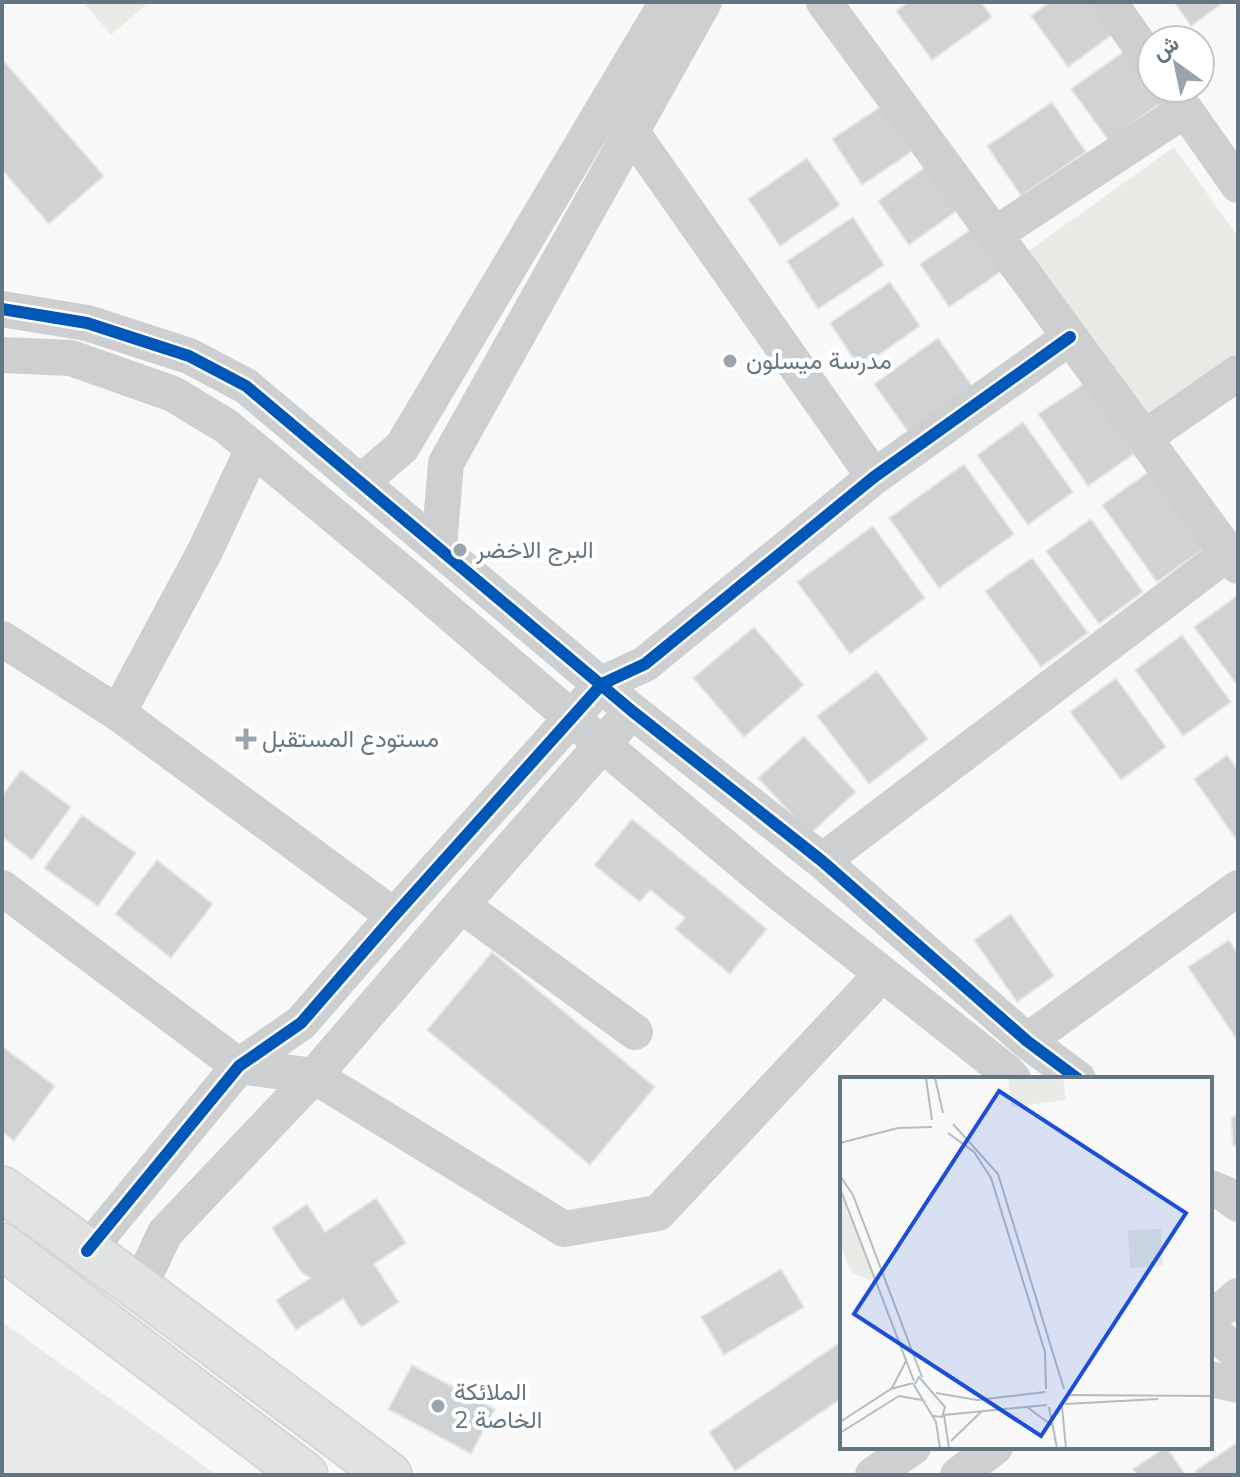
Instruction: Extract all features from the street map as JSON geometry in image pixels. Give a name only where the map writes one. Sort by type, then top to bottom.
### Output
[{"type":"main road","points":[[2,1189],[389,1475]]},
{"type":"main road","points":[[2,1246],[305,1475]]},
{"type":"street","points":[[360,483],[402,447],[667,2]]},
{"type":"street","points":[[439,547],[446,463],[704,2]]},
{"type":"street","points":[[822,861],[1233,560],[824,2]]},
{"type":"street","points":[[1109,2],[1136,40]]},
{"type":"street","points":[[994,235],[1170,104]]},
{"type":"street","points":[[1181,104],[1238,185]]},
{"type":"street","points":[[631,131],[874,477]]},
{"type":"street","points":[[2,309],[87,323],[189,356],[246,386],[632,711],[822,861],[1027,1041],[1075,1077]]},
{"type":"street","points":[[87,1251],[239,1066],[301,1023],[602,684],[645,664],[874,477],[1070,337]]},
{"type":"street","points":[[2,355],[71,358],[173,394],[226,426],[776,890],[1011,1077]]},
{"type":"street","points":[[1144,438],[1238,373]]},
{"type":"street","points":[[118,713],[205,551],[253,449]]},
{"type":"street","points":[[2,639],[118,713],[394,916]]},
{"type":"street","points":[[139,1288],[165,1233],[314,1076],[632,711],[645,664]]},
{"type":"street","points":[[2,888],[239,1066],[314,1076],[564,1229],[658,1213],[882,974]]},
{"type":"street","points":[[1027,1041],[1238,888]]},
{"type":"street","points":[[461,905],[635,1032]]},
{"type":"street","points":[[1212,1189],[1238,1204]]},
{"type":"street","points":[[1212,1313],[1238,1296]]},
{"type":"street","points":[[1212,1332],[1238,1353]]},
{"type":"street","points":[[1212,1379],[1238,1385]]},
{"type":"street","points":[[873,1475],[910,1449]]},
{"type":"street","points":[[958,1475],[992,1449]]},
{"type":"shaded area","points":[[83,2],[149,2],[111,35]]},
{"type":"shaded area","points":[[1174,147],[1238,237],[1238,359],[1145,426],[1023,255]]},
{"type":"shaded area","points":[[2,1322],[217,1475],[2,1475]]},
{"type":"building","points":[[908,2],[981,2],[992,17],[932,60],[896,11]]},
{"type":"building","points":[[1050,2],[1097,2],[1117,31],[1068,67],[1031,16]]},
{"type":"building","points":[[1174,2],[1224,2],[1194,24],[1190,24]]},
{"type":"building","points":[[1129,48],[1136,58],[1136,104],[1159,104],[1109,141],[1071,89]]},
{"type":"building","points":[[2,59],[104,176],[49,224],[2,170]]},
{"type":"building","points":[[1052,102],[1086,152],[1021,196],[987,146]]},
{"type":"building","points":[[886,103],[917,148],[862,185],[832,139]]},
{"type":"building","points":[[807,158],[840,205],[780,246],[748,199]]},
{"type":"building","points":[[931,163],[962,207],[909,245],[878,201]]},
{"type":"building","points":[[853,217],[884,265],[818,309],[787,261]]},
{"type":"building","points":[[976,226],[1005,269],[949,307],[920,264]]},
{"type":"building","points":[[890,282],[920,326],[860,368],[830,323]]},
{"type":"building","points":[[938,338],[975,390],[911,436],[874,384]]},
{"type":"building","points":[[1085,383],[1134,454],[1088,486],[1038,414]]},
{"type":"building","points":[[1023,422],[1073,492],[1028,525],[977,455]]},
{"type":"building","points":[[964,464],[1014,534],[939,588],[889,518]]},
{"type":"building","points":[[1150,471],[1205,548],[1157,582],[1102,505]]},
{"type":"building","points":[[1091,519],[1143,592],[1099,624],[1046,551]]},
{"type":"building","points":[[873,526],[925,598],[850,654],[797,582]]},
{"type":"building","points":[[1032,558],[1088,633],[1041,667],[985,591]]},
{"type":"building","points":[[1238,595],[1238,686],[1194,627]]},
{"type":"building","points":[[754,627],[804,685],[744,737],[693,678]]},
{"type":"building","points":[[1182,635],[1231,702],[1183,736],[1135,670]]},
{"type":"building","points":[[877,671],[928,739],[869,784],[817,716]]},
{"type":"building","points":[[1116,678],[1166,747],[1121,780],[1070,712]]},
{"type":"building","points":[[804,736],[856,792],[810,834],[758,778]]},
{"type":"building","points":[[1227,755],[1238,770],[1238,842],[1194,779]]},
{"type":"building","points":[[21,770],[71,807],[32,860],[2,837],[2,796]]},
{"type":"building","points":[[82,815],[136,853],[98,906],[44,868]]},
{"type":"building","points":[[632,819],[767,929],[730,974],[675,929],[685,918],[650,890],[640,902],[594,865]]},
{"type":"building","points":[[157,860],[213,904],[171,958],[115,914]]},
{"type":"building","points":[[1011,914],[1054,976],[1017,1002],[974,940]]},
{"type":"building","points":[[1229,940],[1238,954],[1237,1040],[1188,967]]},
{"type":"building","points":[[492,952],[655,1087],[590,1165],[427,1030]]},
{"type":"building","points":[[3,1047],[55,1086],[14,1141],[2,1132]]},
{"type":"building","points":[[1238,1114],[1238,1147],[1233,1145],[1231,1118]]},
{"type":"building","points":[[376,1198],[406,1243],[374,1264],[399,1302],[361,1327],[343,1299],[296,1330],[276,1300],[310,1278],[301,1272],[272,1228],[307,1204],[325,1232]]},
{"type":"building","points":[[781,1269],[804,1307],[724,1355],[701,1317]]},
{"type":"building","points":[[840,1342],[840,1399],[735,1471],[709,1432]]},
{"type":"building","points":[[412,1365],[495,1409],[471,1454],[388,1409]]},
{"type":"building","points":[[1238,1442],[1238,1475],[1198,1475],[1195,1471]]},
{"type":"building","points":[[1167,1449],[1186,1475],[1137,1475],[1133,1469]]},
{"type":"cycle path","points":[[2,309],[87,323],[189,356],[246,386],[632,711],[822,861],[1027,1041],[1075,1077]]},
{"type":"cycle path","points":[[87,1251],[239,1066],[301,1023],[602,684],[645,664],[874,477],[1070,337]]},
{"type":"place","name":"مدرسة ميسلون","points":[[730,361]]},
{"type":"place","name":"البرج الاخضر","points":[[460,550]]},
{"type":"place","name":"مستودع المستقبل","points":[[246,739]]},
{"type":"place","name":"الملائكة الخاصة 2","points":[[438,1406]]}]
